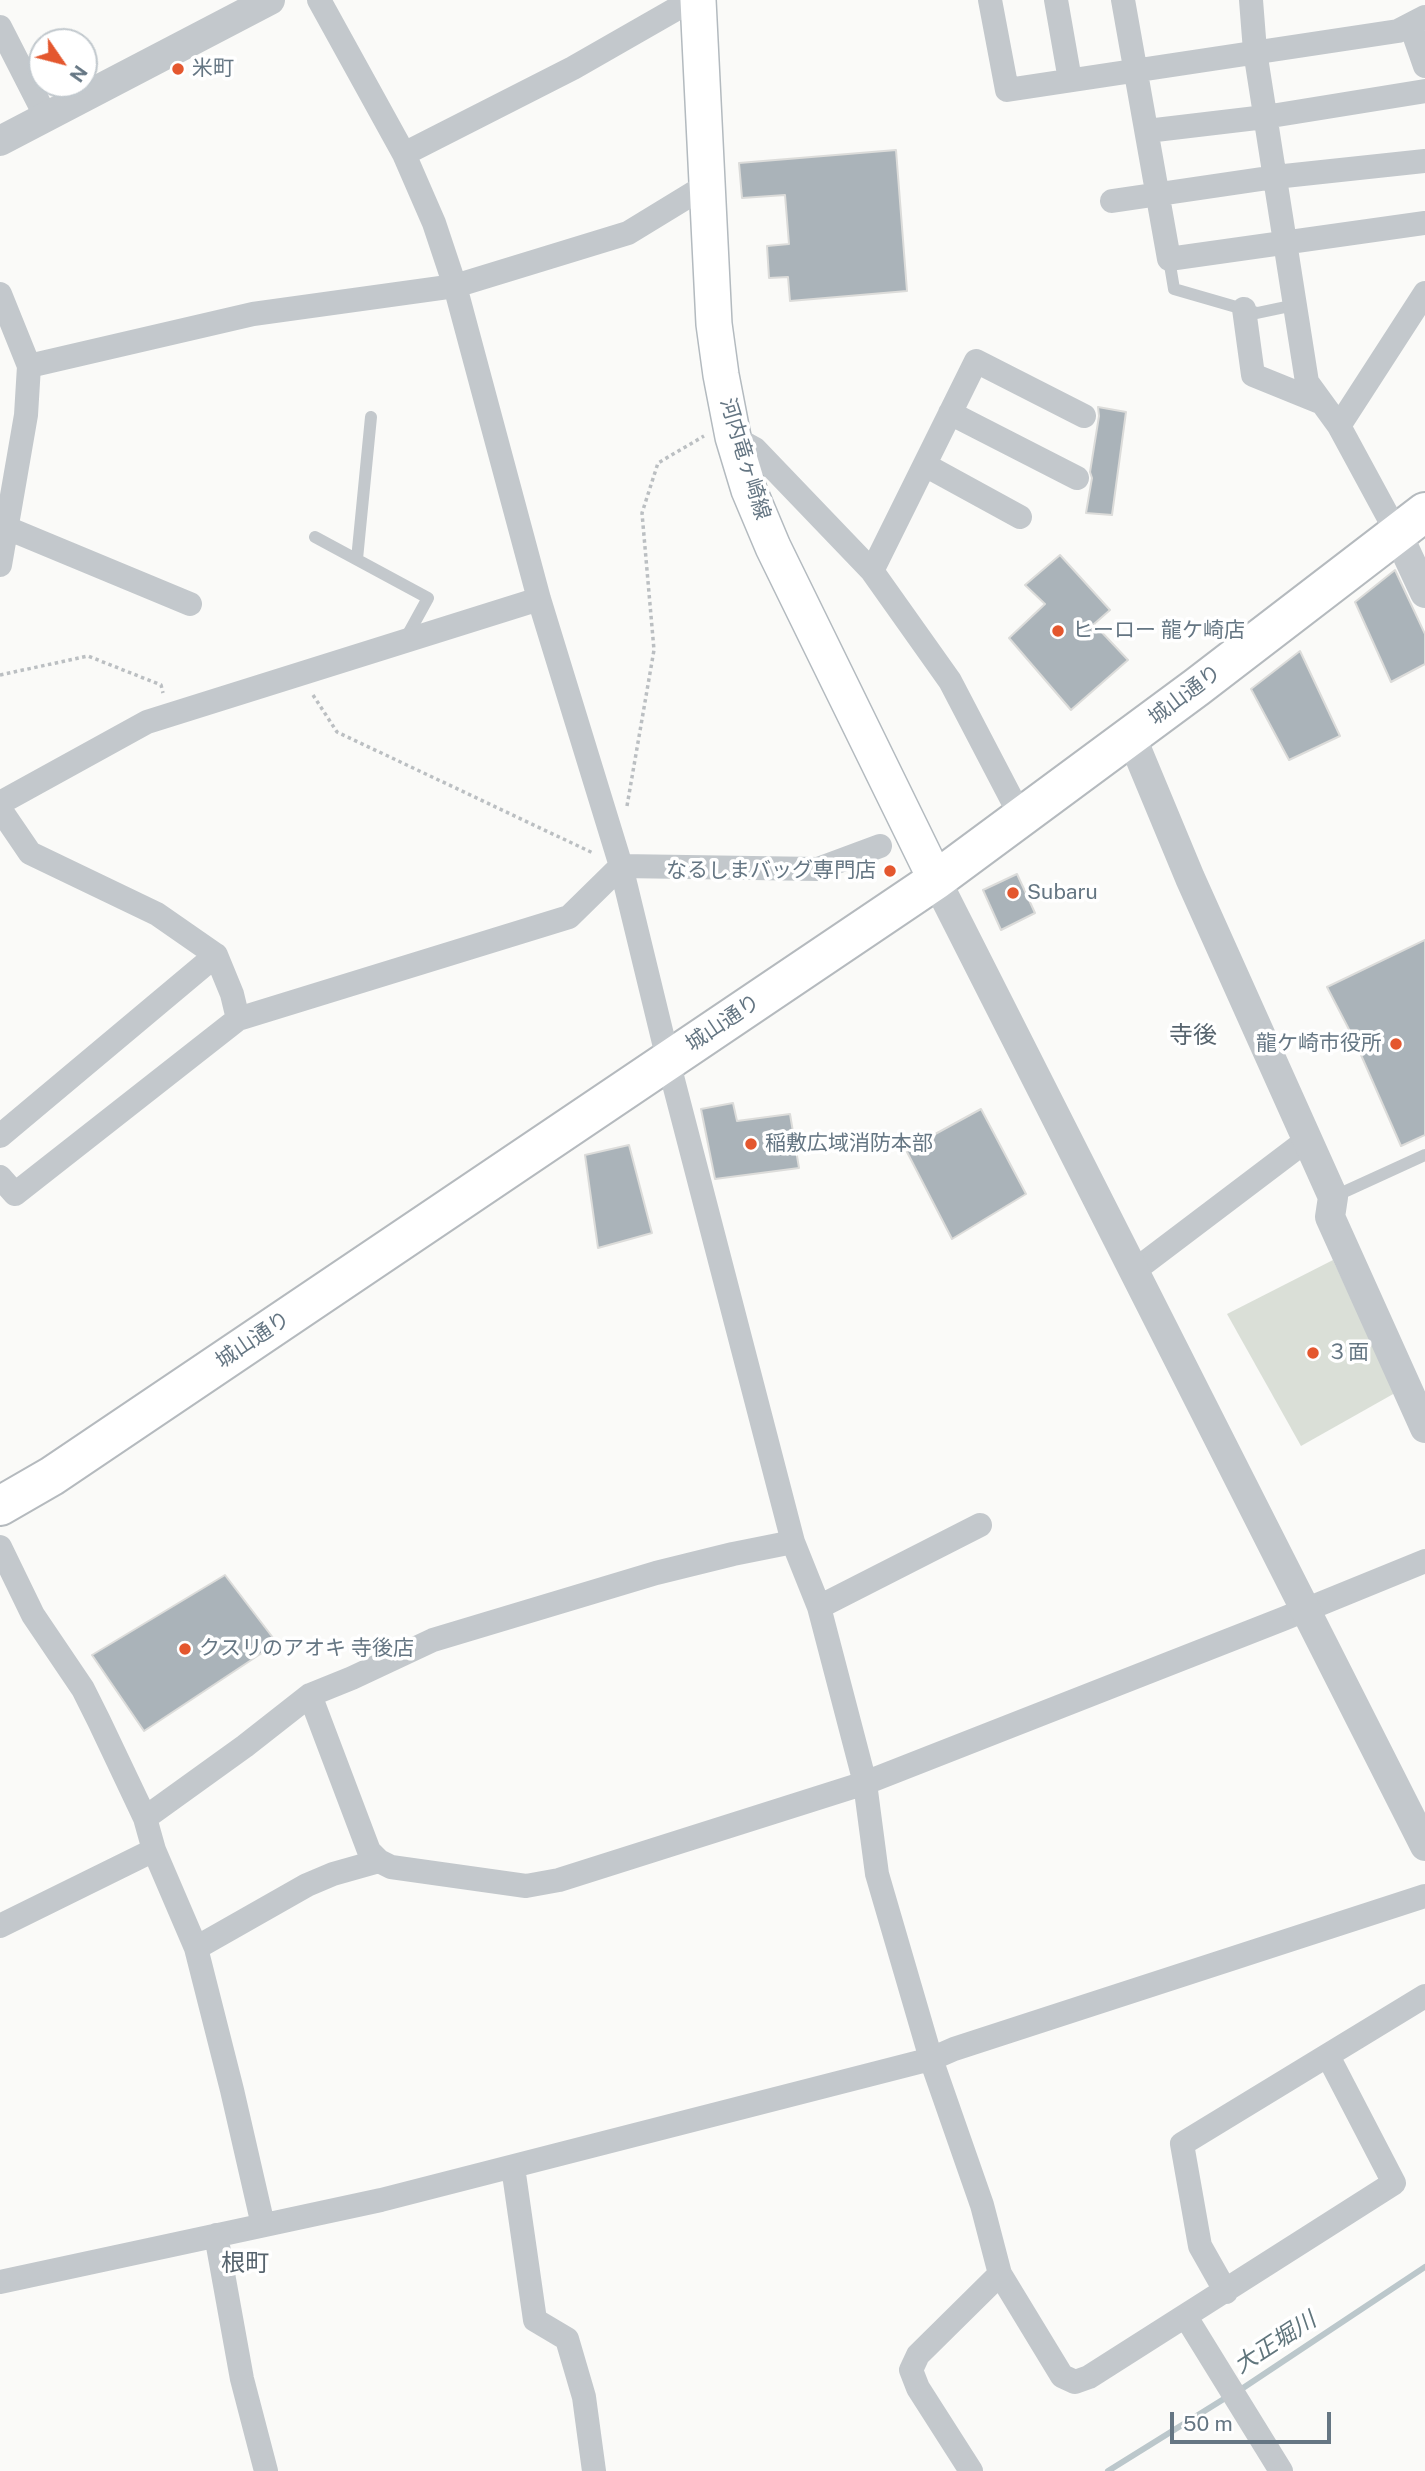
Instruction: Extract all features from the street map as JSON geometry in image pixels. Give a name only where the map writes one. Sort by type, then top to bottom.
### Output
[{"type":"main road","name":"河内竜ヶ崎線","points":[[698,2],[705,186],[714,324],[720,375],[732,429],[749,491],[774,547],[936,880]]},
{"type":"main road","name":"城山通り","points":[[0,1506],[52,1476],[936,880],[1131,736],[1411,522]]},
{"type":"street","points":[[0,141],[270,0]]},
{"type":"street","points":[[319,0],[404,155],[434,223],[455,286],[539,599],[621,866],[668,1060],[793,1542],[819,1607],[865,1783],[877,1874],[931,2059],[982,2205],[1000,2274],[1062,2376],[1075,2382],[1089,2377],[1394,2183],[1328,2056]]},
{"type":"street","points":[[990,0],[1007,90],[1255,51],[1398,32],[1418,22],[1425,66]]},
{"type":"street","points":[[1056,0],[1070,80]]},
{"type":"street","points":[[1251,0],[1255,51],[1307,382],[1411,522],[1425,593]]},
{"type":"street","points":[[1130,1],[1136,70],[1169,260],[1425,223]]},
{"type":"street","points":[[404,155],[573,68],[676,9],[698,2]]},
{"type":"street","points":[[0,27],[46,117]]},
{"type":"street","points":[[1147,131],[1265,117],[1425,91]]},
{"type":"street","points":[[1112,201],[1275,177],[1425,161]]},
{"type":"street","points":[[29,366],[253,314],[455,286],[628,233],[705,186]]},
{"type":"street","points":[[1339,426],[1425,293]]},
{"type":"street","points":[[0,294],[29,366],[26,415],[0,565]]},
{"type":"street","points":[[1244,309],[1252,375],[1322,402]]},
{"type":"street","points":[[872,571],[976,361],[1084,416]]},
{"type":"street","points":[[950,413],[1077,478]]},
{"type":"street","points":[[732,429],[755,449],[872,571],[950,681],[1021,817]]},
{"type":"street","points":[[925,465],[1020,517]]},
{"type":"street","points":[[6,528],[190,604]]},
{"type":"street","points":[[0,803],[147,722],[539,599]]},
{"type":"street","points":[[1131,736],[1190,878],[1333,1197],[1330,1217],[1425,1428]]},
{"type":"street","points":[[0,809],[30,853],[157,914],[216,955],[232,993],[238,1019]]},
{"type":"street","points":[[0,1177],[15,1194],[238,1019],[569,917],[621,866],[818,869],[880,846]]},
{"type":"street","points":[[936,880],[1425,1846]]},
{"type":"street","points":[[0,1136],[216,955]]},
{"type":"street","points":[[1134,1271],[1307,1140]]},
{"type":"street","points":[[819,1607],[980,1525]]},
{"type":"street","points":[[145,1818],[310,1695],[433,1640],[656,1573],[793,1542]]},
{"type":"street","points":[[0,1547],[33,1615],[83,1689],[145,1818],[154,1850],[195,1948],[263,2225]]},
{"type":"street","points":[[310,1695],[369,1850],[379,1861],[391,1867],[526,1886],[559,1880],[865,1783],[1425,1561]]},
{"type":"street","points":[[0,1926],[154,1850]]},
{"type":"street","points":[[195,1948],[307,1885],[333,1874],[379,1861]]},
{"type":"street","points":[[0,2282],[381,2200],[931,2059],[954,2049],[1425,1896]]},
{"type":"street","points":[[1226,2291],[1200,2246],[1182,2144],[1425,1996]]},
{"type":"street","points":[[513,2167],[535,2320],[567,2339],[584,2397],[594,2471]]},
{"type":"street","points":[[216,2235],[242,2379],[266,2471]]},
{"type":"street","points":[[971,2471],[918,2388],[911,2370],[918,2355],[1000,2274]]},
{"type":"street","points":[[1186,2317],[1280,2471]]},
{"type":"lane","points":[[1169,260],[1174,289],[1257,313],[1296,305]]},
{"type":"lane","points":[[357,559],[371,417]]},
{"type":"lane","points":[[315,537],[428,598],[404,641]]},
{"type":"lane","points":[[1333,1197],[1425,1155]]},
{"type":"path","points":[[610,833],[626,814],[654,650],[642,513],[658,463],[732,429]]},
{"type":"path","points":[[0,675],[88,656],[161,685],[166,716]]},
{"type":"path","points":[[300,674],[337,732],[621,866]]},
{"type":"shaded area","name":"３面","points":[[1333,1260],[1395,1393],[1301,1446],[1227,1314]]},
{"type":"building","points":[[896,150],[907,291],[790,301],[788,277],[769,278],[767,246],[789,244],[785,195],[742,198],[739,163]]},
{"type":"building","points":[[1098,407],[1126,412],[1112,515],[1086,513]]},
{"type":"building","name":"ヒーロー 龍ケ崎店","points":[[1060,555],[1110,610],[1094,624],[1128,660],[1071,710],[1009,638],[1045,604],[1025,585]]},
{"type":"building","points":[[1395,570],[1425,634],[1425,664],[1391,682],[1355,602]]},
{"type":"building","points":[[1300,651],[1340,736],[1289,760],[1251,689]]},
{"type":"building","points":[[1017,874],[1035,913],[1001,930],[983,890]]},
{"type":"building","name":"龍ケ崎市役所","points":[[1425,940],[1425,1135],[1401,1146],[1354,1039],[1327,987]]},
{"type":"building","name":"稲敷広域消防本部","points":[[733,1103],[737,1121],[790,1114],[799,1168],[715,1179],[701,1109]]},
{"type":"building","points":[[981,1109],[1026,1194],[952,1239],[906,1150]]},
{"type":"building","points":[[629,1145],[652,1233],[598,1248],[585,1155]]},
{"type":"building","name":"クスリのアオキ 寺後店","points":[[225,1575],[277,1643],[144,1731],[92,1655]]},
{"type":"waterway","name":"大正堀川","points":[[1237,2392],[1425,2267]]},
{"type":"waterway","name":"大正堀川","points":[[1108,2471],[1227,2397]]},
{"type":"place","name":"米町","points":[[178,69]]},
{"type":"place","name":"ヒーロー 龍ケ崎店","points":[[1058,631]]},
{"type":"place","name":"なるしまバッグ専門店","points":[[890,871]]},
{"type":"place","name":"Subaru","points":[[1013,893]]},
{"type":"place","name":"龍ケ崎市役所","points":[[1396,1044]]},
{"type":"place","name":"稲敷広域消防本部","points":[[751,1144]]},
{"type":"place","name":"３面","points":[[1313,1353]]},
{"type":"place","name":"クスリのアオキ 寺後店","points":[[185,1649]]},
{"type":"district","name":"寺後","points":[[1193,1036]]},
{"type":"district","name":"根町","points":[[245,2264]]}]
